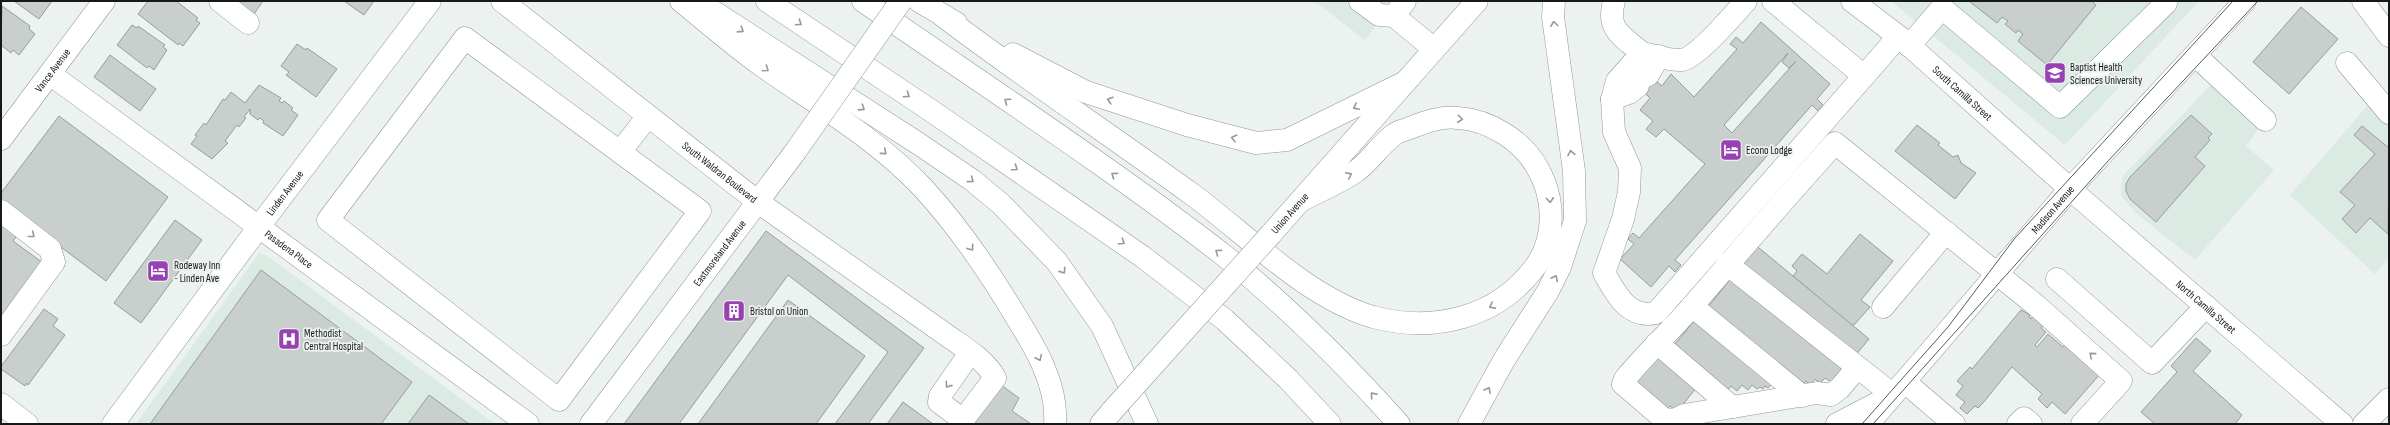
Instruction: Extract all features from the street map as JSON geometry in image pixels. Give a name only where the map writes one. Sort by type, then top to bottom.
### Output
[{"type":"main road","name":"Vance Avenue","points":[[1,139],[104,1]]},
{"type":"main road","points":[[220,1],[248,23]]},
{"type":"main road","name":"Linden Avenue","points":[[113,424],[258,228],[430,1]]},
{"type":"main road","name":"South Waldran Boulevard","points":[[502,1],[758,202],[945,334],[989,367],[995,378],[962,422]]},
{"type":"main road","points":[[681,1],[760,64],[870,140],[922,187],[950,218],[988,272],[1033,345],[1045,371],[1053,399],[1055,424]]},
{"type":"main road","points":[[697,1],[919,144],[972,180],[1001,204],[1057,262],[1102,326],[1147,424]]},
{"type":"main road","points":[[767,1],[926,107],[1143,257],[1225,320],[1288,379],[1330,424]]},
{"type":"main road","points":[[863,1],[1112,174],[1226,258],[1357,376],[1399,424]]},
{"type":"main road","name":"Eastmoreland Avenue","points":[[591,424],[795,152],[902,1]]},
{"type":"main road","points":[[919,1],[943,16],[1086,92],[1187,126],[1256,143],[1287,140],[1403,83]]},
{"type":"main road","points":[[1360,1],[1379,15],[1400,9],[1434,49]]},
{"type":"main road","name":"Union Avenue","points":[[1106,418],[1302,200],[1403,83],[1477,1]]},
{"type":"main road","points":[[1469,424],[1504,360],[1548,291],[1560,267],[1575,221],[1574,171],[1553,17],[1554,1]]},
{"type":"main road","points":[[1614,1],[1611,13],[1615,31],[1651,54],[1684,60],[1695,52],[1746,1]]},
{"type":"main road","points":[[1773,1],[1864,76]]},
{"type":"main road","name":"South Camilla Street","points":[[1852,1],[1904,42],[2070,189]]},
{"type":"main road","name":"Madison Avenue","points":[[1868,424],[1953,328],[1997,272],[2070,189],[2245,1]]},
{"type":"main road","points":[[2363,1],[2389,36]]},
{"type":"main road","points":[[1651,54],[1617,82],[1612,99],[1614,132],[1630,168],[1629,192],[1623,219],[1604,273],[1624,302],[1635,313],[1645,316],[1656,313],[1864,76],[1942,8],[2060,107],[2166,2]]},
{"type":"main road","points":[[943,16],[1015,70],[1197,198],[1318,293],[1354,310],[1395,322],[1420,323],[1443,321],[1483,311],[1515,292],[1532,271],[1541,259],[1552,219],[1549,193],[1534,161],[1508,136],[1494,127],[1458,118],[1438,119],[1395,134],[1356,172],[1302,200]]},
{"type":"main road","points":[[465,38],[620,152],[700,211],[559,400],[328,220],[465,38]]},
{"type":"main road","points":[[1612,99],[1629,93],[1643,81],[1651,54]]},
{"type":"main road","points":[[2195,55],[2265,120]]},
{"type":"main road","points":[[2347,63],[2389,113]]},
{"type":"main road","name":"Pasadena Place","points":[[50,74],[258,228],[528,424]]},
{"type":"main road","points":[[620,152],[648,116]]},
{"type":"main road","points":[[1856,369],[1832,395],[1817,393],[1684,415],[1674,420],[1664,419],[1623,384],[1625,379],[1647,352],[1658,343],[1692,306],[1727,264],[1835,143],[1997,272],[2121,382],[2082,424]]},
{"type":"main road","name":"North Camilla Street","points":[[2070,189],[2342,424]]},
{"type":"main road","points":[[1,211],[50,249],[54,262],[50,271],[1,335]]},
{"type":"main road","points":[[1883,307],[1946,232]]},
{"type":"main road","points":[[1727,264],[1856,369],[1899,389],[1954,424]]},
{"type":"main road","points":[[2057,279],[2152,363],[2206,306]]},
{"type":"main road","points":[[1692,306],[1802,396]]},
{"type":"main road","points":[[1658,343],[1732,407]]},
{"type":"main road","points":[[962,422],[939,402],[940,396],[970,353]]},
{"type":"main road","points":[[1836,424],[1899,389]]},
{"type":"main road","points":[[2364,424],[2389,399]]},
{"type":"main road","points":[[1,404],[28,424]]},
{"type":"main road","points":[[2018,424],[2024,418],[2031,424]]},
{"type":"shaded area","points":[[1314,1],[1395,1],[1365,40]]},
{"type":"shaded area","name":"Baptist Health Sciences University","points":[[1891,1],[2199,1],[2065,145]]},
{"type":"shaded area","points":[[2216,80],[2265,120],[2246,146],[2274,170],[2195,260],[2137,214],[2121,196],[2122,177]]},
{"type":"shaded area","points":[[2375,97],[2389,110],[2389,257],[2375,274],[2290,195]]},
{"type":"shaded area","name":"Methodist Central Hospital","points":[[259,253],[266,255],[495,424],[136,424]]},
{"type":"building","points":[[14,1],[52,1],[39,19]]},
{"type":"building","points":[[148,1],[176,1],[198,18],[196,20],[200,23],[183,46],[179,43],[178,45],[138,14]]},
{"type":"building","points":[[237,1],[263,1],[254,14]]},
{"type":"building","points":[[344,1],[374,1],[364,15]]},
{"type":"building","points":[[1969,1],[2091,1],[2096,5],[2047,65],[2018,41],[2023,34],[2018,30],[2016,33],[2005,24],[2008,21],[2002,17],[1997,23]]},
{"type":"building","points":[[2,6],[30,26],[29,29],[35,34],[19,55],[13,50],[11,53],[1,45]]},
{"type":"building","points":[[2301,7],[2338,39],[2289,94],[2253,62]]},
{"type":"building","name":"Econo Lodge","points":[[1761,22],[1830,84],[1817,99],[1823,105],[1818,111],[1812,105],[1675,260],[1681,265],[1675,272],[1669,266],[1651,287],[1620,259],[1634,244],[1628,239],[1633,233],[1639,238],[1705,164],[1664,129],[1656,137],[1646,129],[1653,121],[1640,110],[1650,98],[1629,78],[1639,67],[1662,86],[1671,74],[1694,97],[1737,49],[1730,44],[1736,37],[1743,43]],"holes":[[[1788,53],[1782,62],[1789,68],[1796,61],[1732,133],[1724,125]]]},
{"type":"building","points":[[132,25],[137,28],[138,26],[165,45],[163,47],[167,50],[154,70],[149,66],[147,68],[117,45]]},
{"type":"building","points":[[297,44],[306,50],[307,48],[337,69],[316,97],[286,75],[289,72],[281,66]]},
{"type":"building","points":[[110,55],[156,89],[140,111],[94,77]]},
{"type":"building","points":[[259,85],[281,98],[279,101],[282,103],[284,101],[293,108],[291,110],[298,115],[283,136],[263,123],[264,121],[260,118],[258,120],[250,114],[250,109],[244,117],[246,118],[239,127],[237,125],[225,141],[228,143],[212,159],[191,144],[197,136],[195,135],[204,123],[206,125],[223,99],[225,100],[231,92],[245,103]]},
{"type":"building","points":[[2191,115],[2212,134],[2208,138],[2210,140],[2195,157],[2205,166],[2156,222],[2130,199],[2126,191],[2126,184],[2130,177]]},
{"type":"building","points":[[59,116],[168,197],[106,281],[1,202],[1,193]]},
{"type":"building","points":[[1917,125],[1940,143],[1938,145],[1953,157],[1958,155],[1961,163],[1976,173],[1955,199],[1895,151]]},
{"type":"building","points":[[2362,126],[2389,148],[2388,234],[2370,218],[2356,233],[2342,219],[2355,205],[2340,192],[2375,154],[2354,135]]},
{"type":"building","points":[[1,217],[20,231],[13,241],[50,268],[1,330]]},
{"type":"building","name":"Rodeway Inn - Linden Ave","points":[[175,220],[202,240],[141,323],[114,303]]},
{"type":"building","name":"Bristol on Union","points":[[766,231],[924,348],[868,424],[835,424],[888,352],[788,275],[679,424],[624,424]]},
{"type":"building","points":[[1860,234],[1893,261],[1861,300],[1870,307],[1854,325],[1851,325],[1793,276],[1797,271],[1792,266],[1802,254],[1827,274]]},
{"type":"building","points":[[1753,243],[1869,339],[1854,357],[1738,261]]},
{"type":"building","name":"Methodist Central Hospital","points":[[261,270],[412,382],[381,424],[150,424]]},
{"type":"building","points":[[1732,277],[1843,368],[1831,382],[1825,378],[1820,383],[1815,379],[1810,385],[1806,381],[1803,385],[1708,307]]},
{"type":"building","points":[[788,300],[865,356],[816,424],[698,424]]},
{"type":"building","points":[[44,309],[58,319],[53,326],[65,335],[28,385],[27,383],[25,386],[1,369],[2,365]]},
{"type":"building","points":[[2021,310],[2030,315],[2029,317],[2031,319],[2035,313],[2046,322],[2041,328],[2046,332],[2035,345],[2037,347],[2048,334],[2063,347],[2067,343],[2101,373],[2065,414],[2052,402],[2047,408],[2038,399],[2042,394],[2012,367],[1983,403],[1978,408],[1975,406],[1967,414],[1960,408],[1965,402],[1956,395],[1963,386],[1957,381],[1970,367],[1972,369]]},
{"type":"building","points":[[1694,321],[1774,381],[1768,388],[1765,386],[1763,389],[1760,387],[1757,389],[1752,385],[1748,390],[1742,385],[1737,391],[1731,386],[1727,391],[1675,344]]},
{"type":"building","points":[[2196,338],[2211,351],[2193,371],[2242,415],[2235,424],[2155,424],[2141,412],[2177,372],[2171,366]]},
{"type":"building","points":[[1652,351],[1696,388],[1677,412],[1670,406],[1666,411],[1628,380]]},
{"type":"building","points":[[1001,385],[1019,398],[1012,411],[1031,424],[970,424]]},
{"type":"building","points":[[429,395],[469,424],[408,424]]},
{"type":"building","points":[[903,402],[933,424],[887,424]]},
{"type":"tram line","points":[[1862,424],[1948,327],[2015,238],[2233,1]]},
{"type":"tram line","points":[[1873,424],[2109,160],[2258,1]]},
{"type":"place","name":"Baptist Health Sciences University","points":[[2055,73]]},
{"type":"place","name":"Econo Lodge","points":[[1731,150]]},
{"type":"place","name":"Rodeway Inn - Linden Ave","points":[[158,271]]},
{"type":"place","name":"Bristol on Union","points":[[734,311]]},
{"type":"place","name":"Methodist Central Hospital","points":[[289,339]]}]
